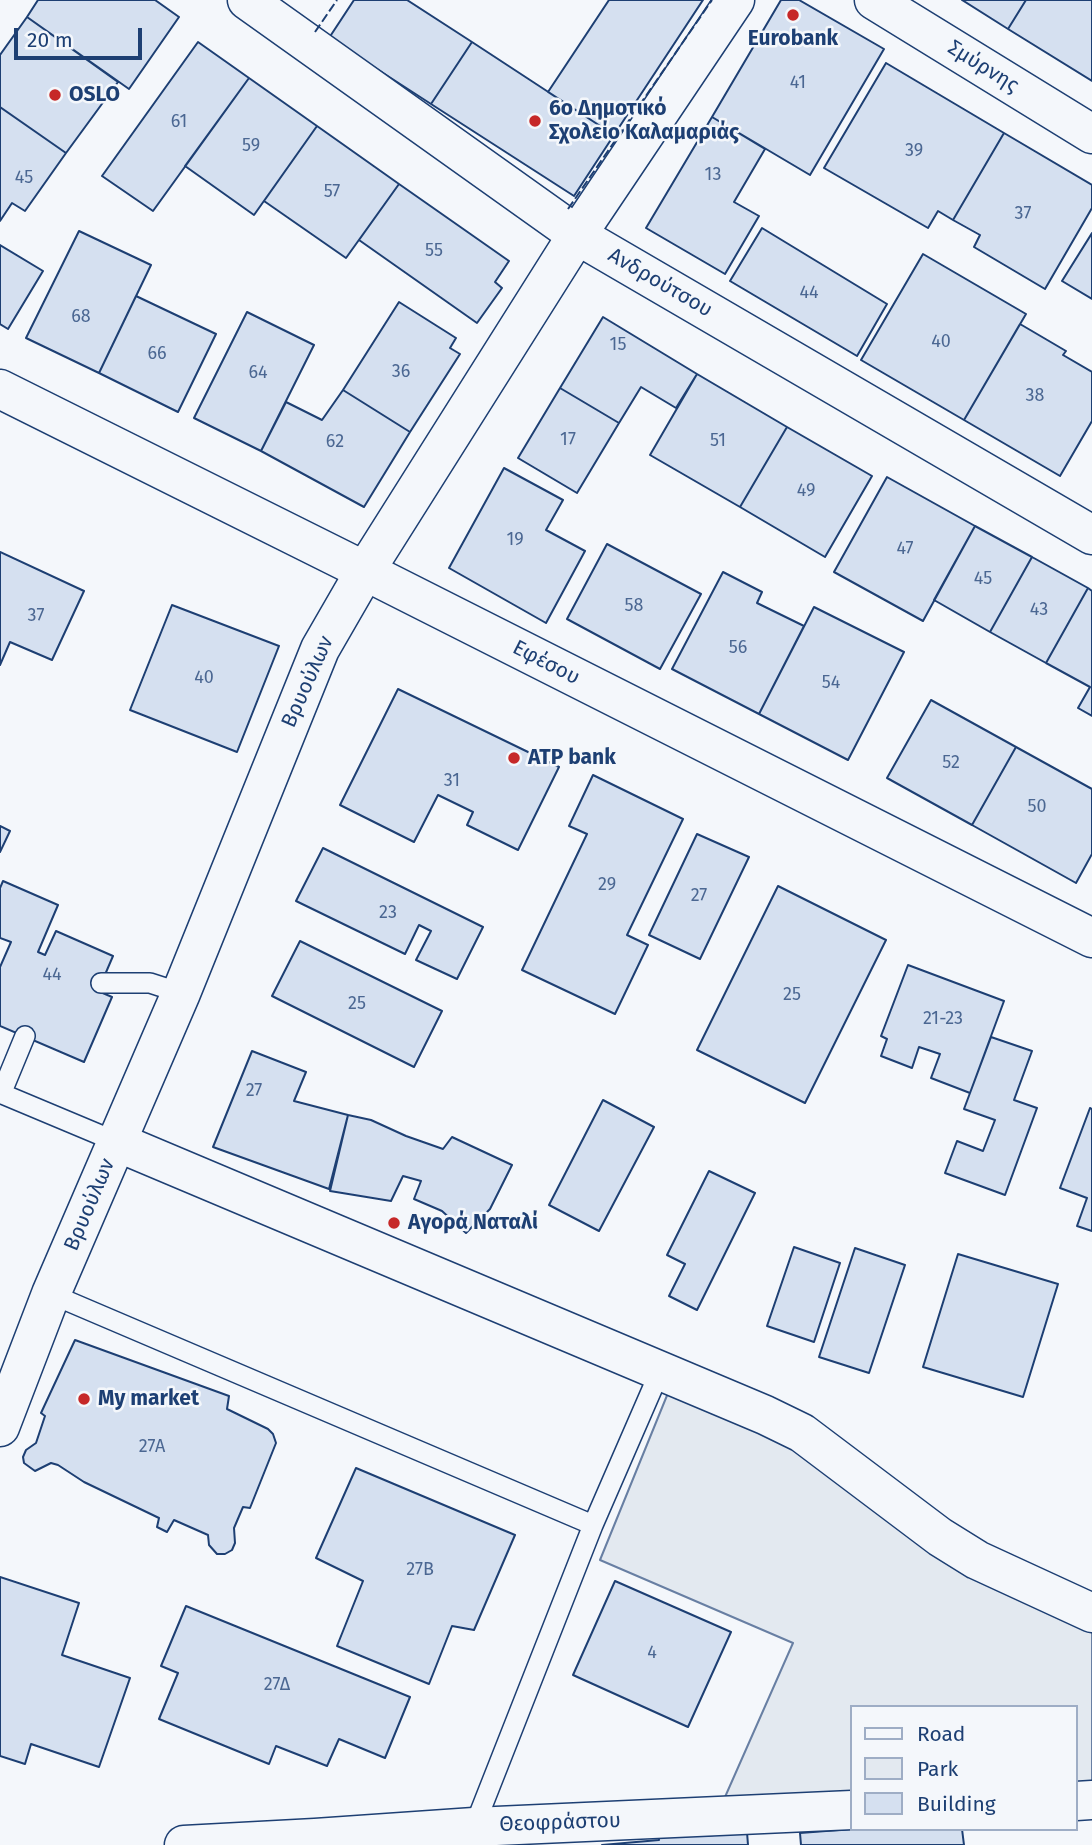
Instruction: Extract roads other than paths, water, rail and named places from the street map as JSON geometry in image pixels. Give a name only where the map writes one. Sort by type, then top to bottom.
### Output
[{"type":"street","name":"Ανδρούτσου","points":[[247,0],[577,235],[1092,535]]},
{"type":"street","name":"Βρυούλων","points":[[0,1427],[51,1294],[181,993],[320,649],[365,571],[577,235],[735,0]]},
{"type":"street","name":"Σμύρνης","points":[[874,0],[1092,134]]},
{"type":"street","name":"Εφέσου","points":[[0,389],[1092,938]]},
{"type":"street","points":[[117,1142],[802,1433],[940,1537],[977,1560],[1092,1613]]},
{"type":"street","name":"Θεοφράστου","points":[[184,1845],[474,1827],[850,1810]]},
{"type":"lane","points":[[101,983],[150,983],[181,993]]},
{"type":"lane","points":[[24,1036],[0,1093],[117,1142]]},
{"type":"lane","points":[[51,1294],[593,1525]]},
{"type":"lane","points":[[474,1827],[593,1525],[660,1371]]},
{"type":"place","name":"Eurobank","points":[[793,15]]},
{"type":"place","name":"OSLO","points":[[55,95]]},
{"type":"place","name":"6ο Δημοτικό Σχολείο Καλαμαριάς","points":[[535,121]]},
{"type":"place","name":"ATP bank","points":[[514,758]]},
{"type":"place","name":"Αγορά Ναταλί","points":[[394,1223]]},
{"type":"place","name":"My market","points":[[84,1399]]}]
